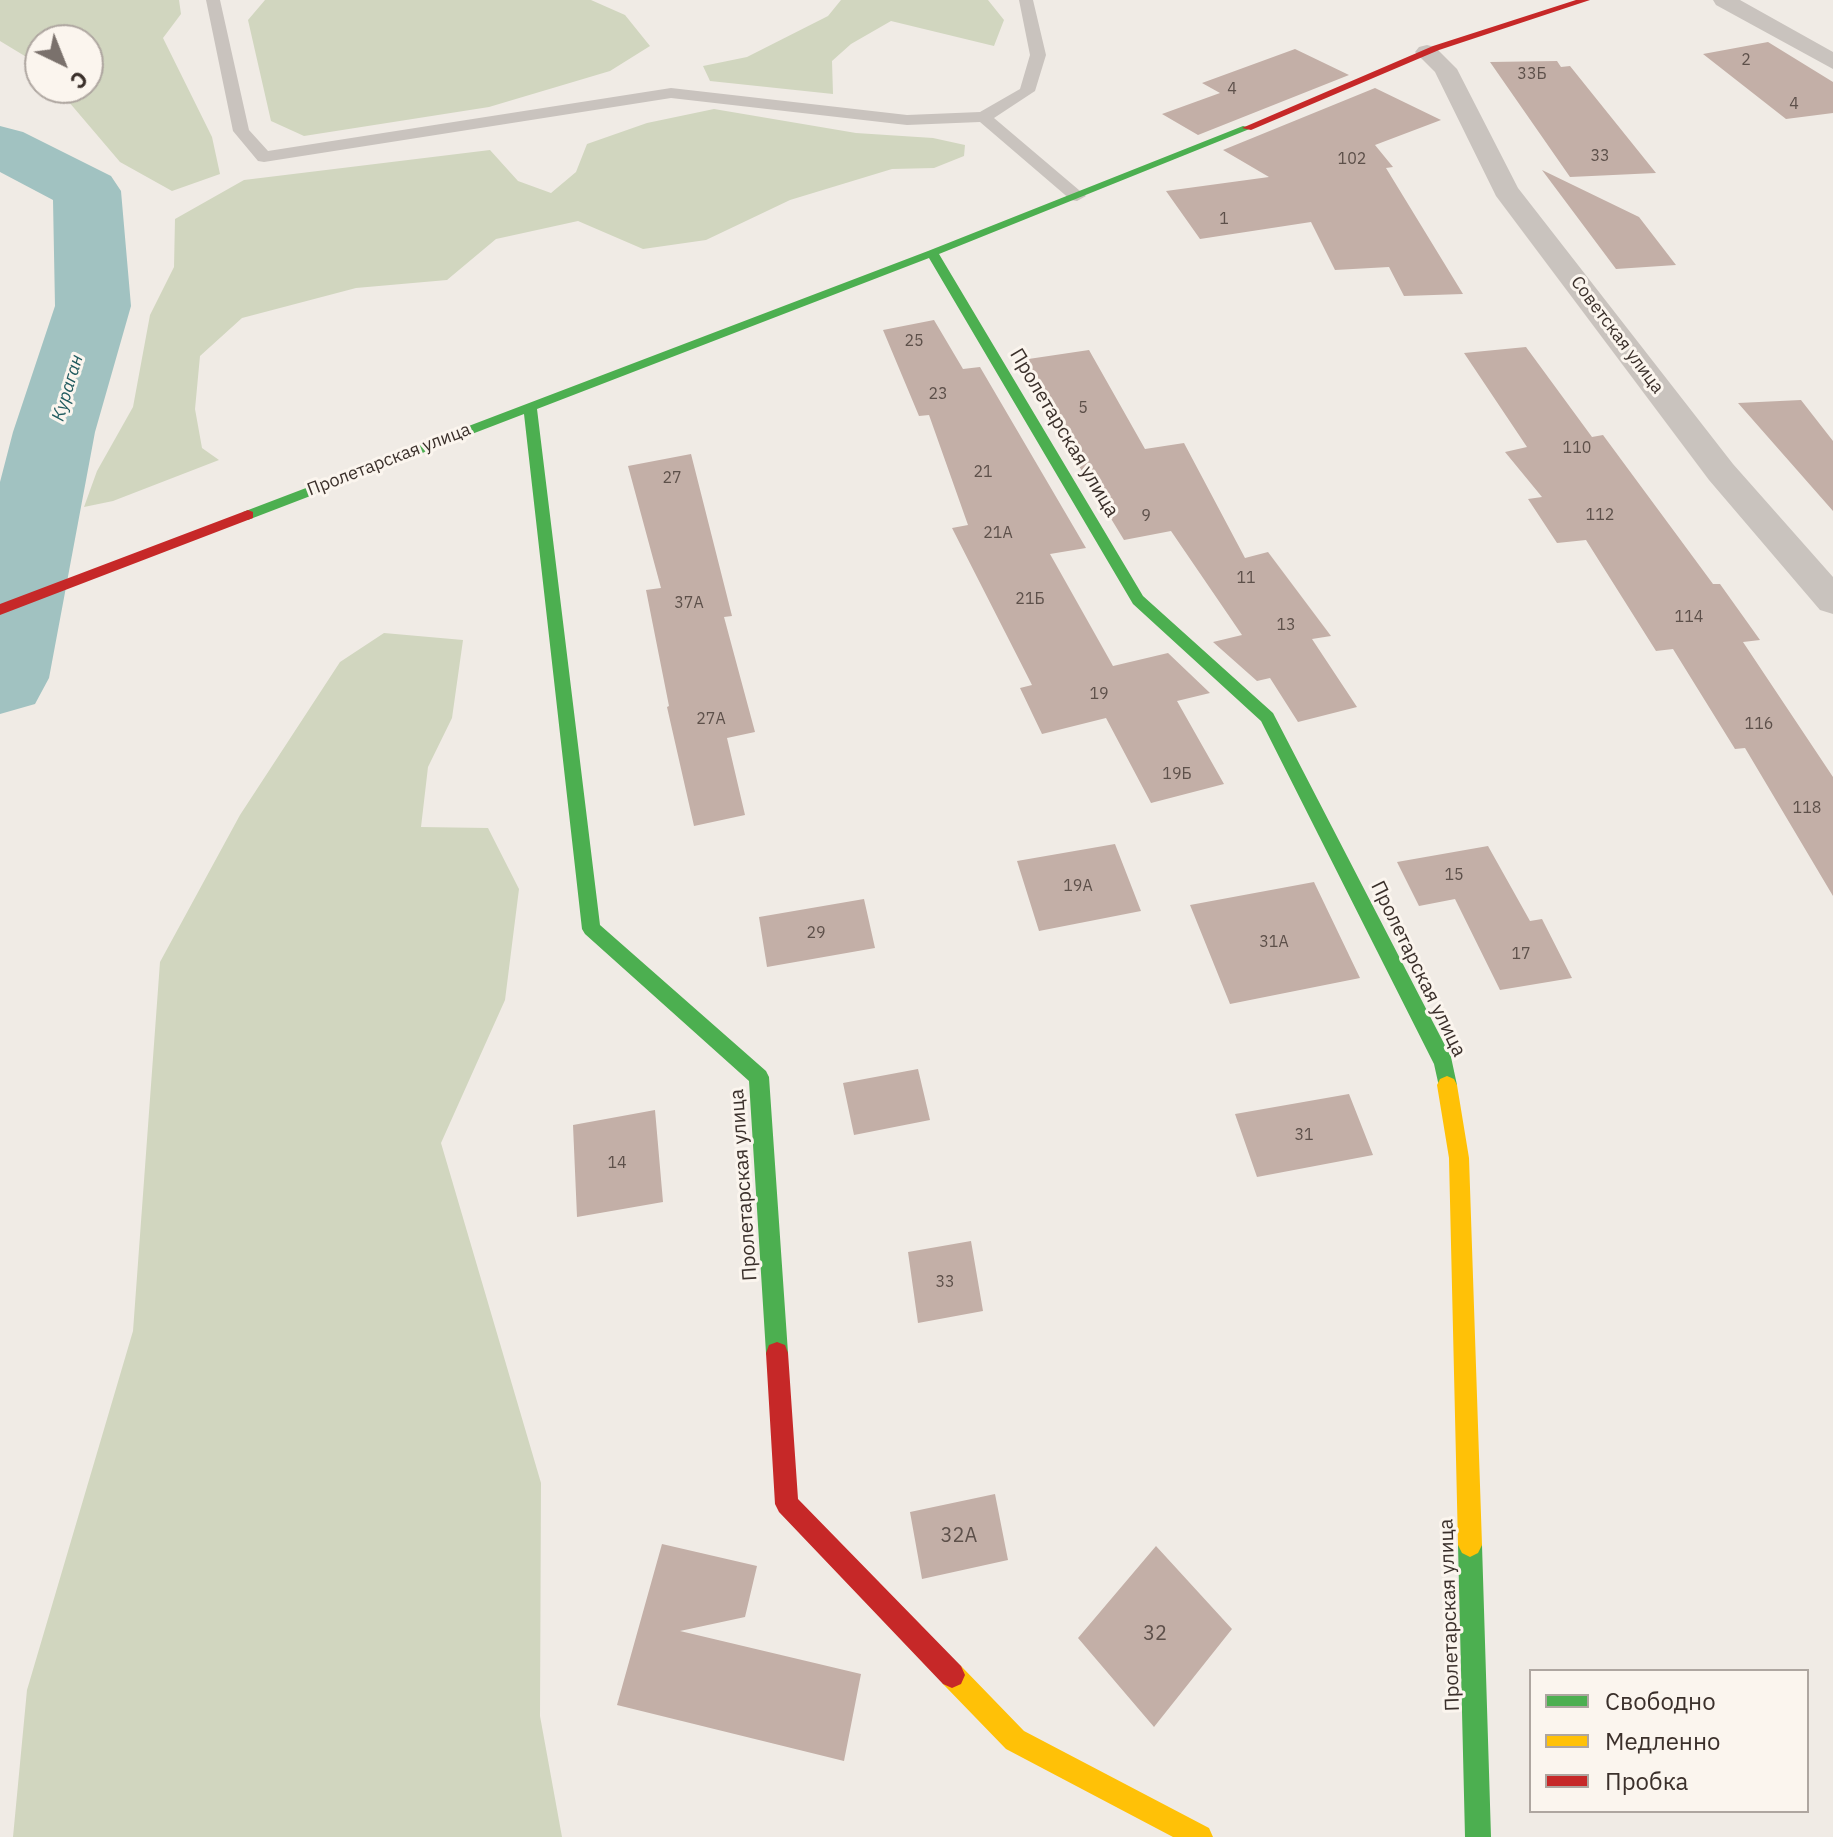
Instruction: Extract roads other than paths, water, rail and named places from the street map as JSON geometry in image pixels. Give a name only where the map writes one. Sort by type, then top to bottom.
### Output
[{"type":"street","points":[[1548,0],[1576,0]]},
{"type":"street","name":"Пролетарская улица","points":[[0,610],[932,253],[1347,88],[1432,50],[1585,0]]},
{"type":"street","points":[[1724,0],[1833,62]]},
{"type":"street","name":"Пролетарская улица","points":[[1432,50],[1455,34],[1466,16]]},
{"type":"street","name":"Советская улица","points":[[1432,50],[1445,69],[1506,190],[1721,472],[1833,601]]},
{"type":"street","name":"Пролетарская улица","points":[[932,253],[1138,600],[1267,717],[1444,1063],[1459,1158],[1478,1837]]},
{"type":"street","name":"Пролетарская улица","points":[[530,406],[591,929],[759,1077],[787,1504],[1015,1740],[1200,1837]]},
{"type":"lane","points":[[213,0],[241,131],[264,157],[671,93],[907,120],[984,117],[1027,91],[1038,55],[1026,0]]},
{"type":"lane","points":[[984,117],[1077,196]]},
{"type":"waterway","name":"Кураган","points":[[0,146],[87,191],[93,306],[54,432],[0,678]]}]
